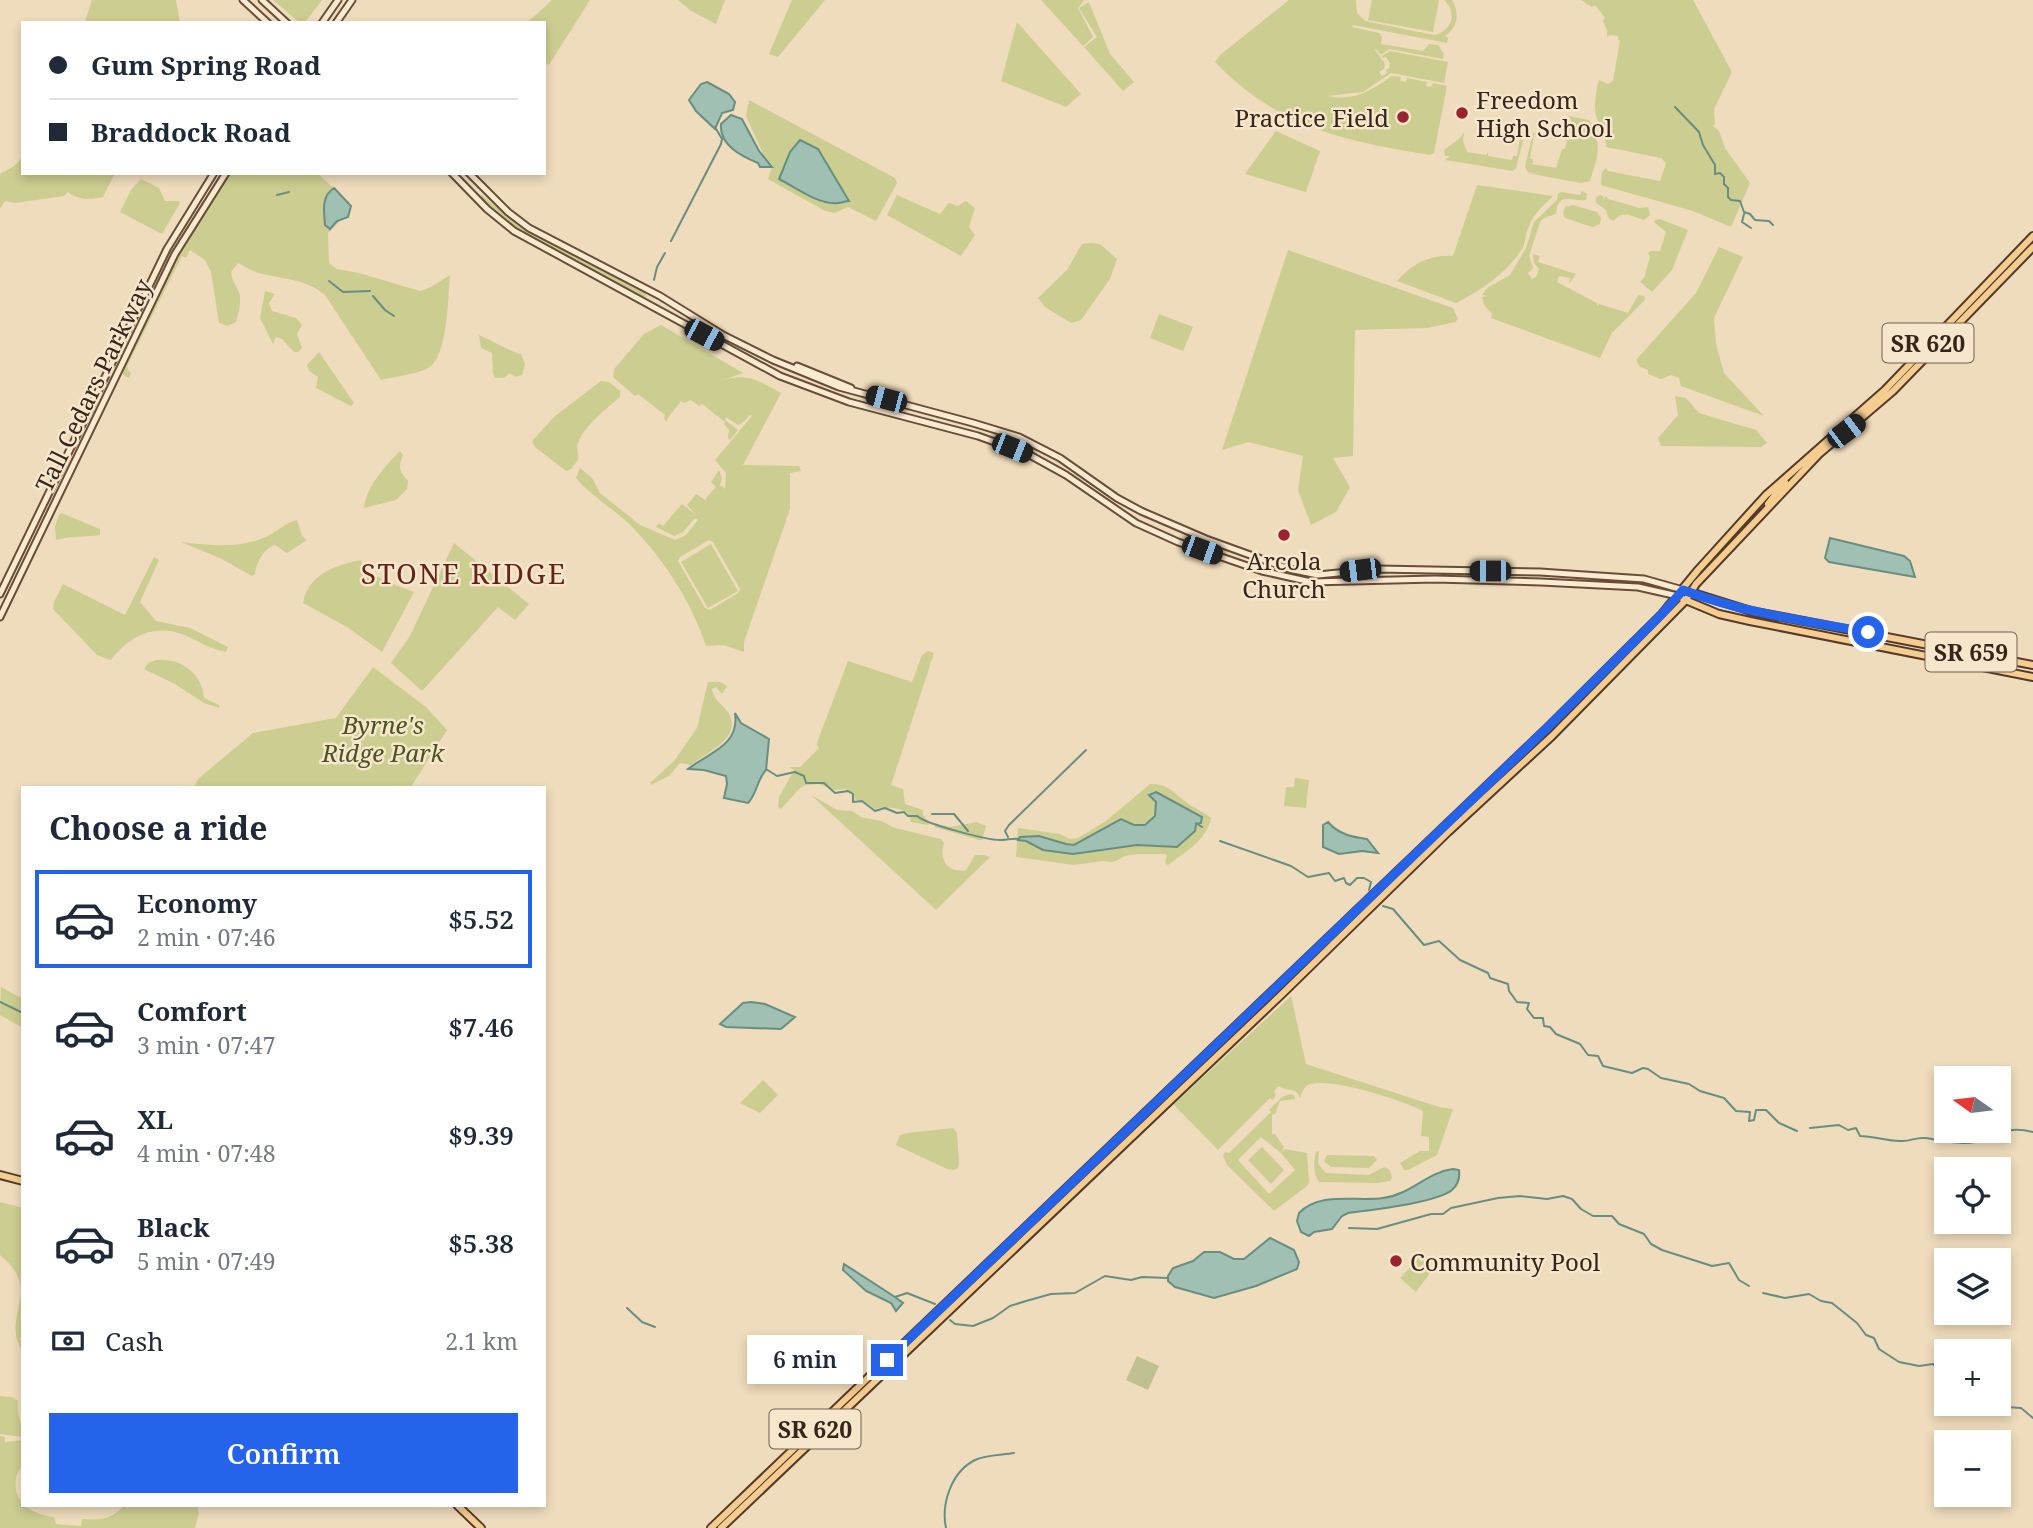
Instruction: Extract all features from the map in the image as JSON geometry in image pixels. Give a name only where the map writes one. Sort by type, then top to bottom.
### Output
[{"type":"main road","points":[[243,0],[266,21]]},
{"type":"main road","points":[[262,0],[285,21]]},
{"type":"main road","points":[[323,21],[338,0]]},
{"type":"main road","points":[[337,21],[352,0]]},
{"type":"main road","name":"Tall Cedars Parkway","points":[[0,594],[167,249],[213,175]]},
{"type":"main road","name":"Tall Cedars Parkway","points":[[0,617],[175,254],[225,175]]},
{"type":"main road","name":"SR 659","points":[[454,175],[486,209],[514,231],[768,370],[849,402],[978,436],[1028,454],[1066,475],[1136,523],[1178,542],[1254,568],[1311,582],[1435,579],[1638,587],[1678,596],[1719,614],[1742,620],[2033,677]]},
{"type":"main road","name":"SR 659","points":[[471,175],[509,212],[540,234],[660,296],[753,351],[814,378],[860,393],[973,422],[1026,440],[1060,458],[1117,498],[1141,511],[1206,539],[1300,572],[1318,575],[1378,569],[1540,572],[1644,579],[1751,611],[2033,665]]},
{"type":"main road","name":"SR 620","points":[[1687,591],[1698,570],[1761,500],[1801,461],[1885,390],[2033,236]]},
{"type":"main road","name":"SR 620","points":[[710,1528],[1573,703],[1825,449],[1893,391],[2033,247]]},
{"type":"main road","points":[[797,366],[860,393]]},
{"type":"main road","points":[[1766,511],[1769,502],[1801,461]]},
{"type":"main road","points":[[1339,937],[1606,683],[1686,600],[1687,591]]},
{"type":"main road","points":[[1606,683],[1605,679],[1625,656],[1625,651]]},
{"type":"main road","points":[[1552,736],[1554,727],[1572,709],[1573,703]]},
{"type":"main road","points":[[1339,937],[1379,889]]},
{"type":"main road","name":"SR 620","points":[[721,1528],[1339,937]]},
{"type":"main road","points":[[0,1175],[21,1180]]},
{"type":"main road","points":[[459,1507],[481,1528]]},
{"type":"green space","points":[[92,0],[176,0],[180,21],[85,21]]},
{"type":"green space","points":[[273,0],[322,0],[306,21],[298,21]]},
{"type":"green space","points":[[552,0],[590,0],[549,65],[546,63],[546,21],[529,21]]},
{"type":"green space","points":[[678,0],[725,0],[716,24],[691,11]]},
{"type":"green space","points":[[792,0],[825,0],[778,57],[769,54]]},
{"type":"green space","points":[[1041,0],[1084,0],[1078,8],[1093,37],[1083,46]]},
{"type":"green space","points":[[1289,0],[1356,0],[1357,13],[1365,21],[1434,35],[1449,26],[1451,10],[1444,0],[1452,0],[1456,20],[1453,29],[1445,36],[1448,38],[1447,43],[1353,25],[1352,27],[1379,33],[1382,37],[1381,44],[1423,51],[1429,44],[1438,45],[1444,54],[1443,59],[1389,49],[1381,55],[1375,50],[1385,64],[1384,69],[1379,72],[1382,76],[1387,73],[1390,63],[1382,56],[1390,51],[1448,62],[1444,83],[1391,73],[1363,92],[1328,96],[1354,96],[1370,90],[1392,76],[1401,77],[1400,81],[1406,82],[1407,78],[1427,82],[1426,86],[1431,87],[1433,83],[1447,86],[1434,153],[1430,155],[1369,144],[1314,128],[1288,117],[1264,102],[1215,62],[1220,55]]},
{"type":"green space","points":[[1372,0],[1439,0],[1433,32],[1368,20]]},
{"type":"green space","points":[[1581,0],[1693,0],[1732,72],[1714,109],[1713,126],[1719,131],[1725,148],[1750,183],[1731,227],[1693,211],[1601,185],[1602,172],[1606,168],[1608,171],[1660,181],[1666,163],[1661,158],[1606,147],[1596,114],[1596,94],[1599,80],[1608,84],[1613,81],[1620,40],[1618,36],[1607,37],[1603,21],[1605,18],[1595,5],[1592,7]]},
{"type":"green space","points":[[1089,2],[1110,54],[1134,82],[1123,91],[1084,47],[1097,37],[1079,8]]},
{"type":"green space","points":[[1017,22],[1081,94],[1066,107],[1001,81]]},
{"type":"green space","points":[[749,100],[895,178],[897,183],[876,221],[848,207],[835,213],[825,211],[768,179],[773,165],[764,156],[746,116]]},
{"type":"green space","points":[[1568,116],[1589,120],[1596,137],[1597,157],[1590,181],[1581,183],[1526,173],[1541,174],[1528,172],[1525,167],[1533,133],[1538,134],[1534,135],[1530,158],[1533,160],[1532,164],[1556,168],[1567,141],[1564,139],[1565,132],[1568,132],[1571,119]]},
{"type":"green space","points":[[1518,130],[1525,133],[1513,171],[1445,160],[1450,156],[1445,156],[1444,150],[1464,132],[1463,141],[1467,152],[1486,155],[1488,152],[1488,156],[1512,160],[1513,156],[1517,156],[1521,132]]},
{"type":"green space","points":[[1276,131],[1320,151],[1306,192],[1245,174]]},
{"type":"green space","points":[[21,159],[21,175],[114,175],[103,197],[84,199],[68,192],[64,196],[15,203],[5,201],[0,209],[0,174]]},
{"type":"green space","points":[[229,175],[319,175],[349,202],[347,214],[328,233],[329,263],[337,269],[420,291],[450,275],[446,326],[435,362],[417,372],[381,380],[325,295],[302,283],[259,273],[238,263],[231,272],[240,296],[236,322],[227,326],[219,323],[211,272],[205,260],[190,250],[186,258],[182,256],[127,366],[131,373],[129,378],[123,375],[122,370],[172,269]]},
{"type":"green space","points":[[141,179],[159,188],[165,201],[180,203],[162,234],[120,212],[131,190]]},
{"type":"green space","points":[[1477,185],[1553,196],[1534,217],[1523,247],[1510,265],[1484,287],[1456,303],[1397,281],[1422,261],[1453,256]]},
{"type":"green space","points":[[1582,191],[1587,194],[1586,200],[1562,200],[1556,214],[1540,222],[1529,256],[1533,268],[1528,273],[1532,279],[1536,277],[1539,269],[1534,263],[1533,254],[1540,256],[1538,262],[1576,274],[1569,284],[1570,278],[1559,276],[1557,282],[1597,303],[1597,306],[1599,304],[1628,313],[1638,295],[1644,296],[1645,300],[1612,333],[1600,358],[1491,318],[1492,314],[1484,305],[1482,297],[1487,296],[1482,295],[1487,288],[1510,275],[1526,248],[1534,222],[1557,200],[1558,194],[1561,192],[1580,195]]},
{"type":"green space","points":[[481,194],[515,223],[641,288],[647,297],[512,227],[485,204]]},
{"type":"green space","points":[[897,195],[940,214],[949,203],[958,206],[966,201],[975,208],[969,227],[975,235],[961,256],[887,215]]},
{"type":"green space","points":[[1606,196],[1608,199],[1640,208],[1648,207],[1650,215],[1644,220],[1624,215],[1614,221],[1609,219],[1606,210],[1596,203],[1596,197],[1604,197],[1603,201]]},
{"type":"green space","points":[[1573,205],[1597,212],[1601,218],[1600,224],[1592,227],[1565,218],[1565,207]]},
{"type":"green space","points":[[1660,219],[1688,230],[1672,270],[1652,292],[1640,282],[1644,278],[1650,257],[1648,253],[1660,251],[1666,232],[1654,222]]},
{"type":"green space","points":[[1082,244],[1100,244],[1117,259],[1110,279],[1081,320],[1071,323],[1045,307],[1038,298],[1067,270]]},
{"type":"green space","points":[[1719,247],[1743,257],[1714,318],[1716,344],[1724,373],[1764,416],[1681,386],[1679,378],[1671,375],[1661,379],[1648,374],[1648,370],[1640,367],[1636,360],[1696,293]]},
{"type":"green space","points":[[1288,250],[1453,308],[1458,319],[1427,328],[1355,330],[1353,456],[1333,458],[1350,487],[1336,512],[1311,525],[1298,490],[1303,456],[1248,442],[1222,450]]},
{"type":"green space","points":[[265,291],[275,294],[269,303],[272,311],[296,318],[302,325],[297,334],[302,348],[298,352],[294,352],[282,339],[276,337],[273,344],[260,318]]},
{"type":"green space","points":[[1159,314],[1193,327],[1183,351],[1150,338]]},
{"type":"green space","points":[[661,325],[743,373],[720,381],[745,377],[781,393],[743,465],[799,466],[801,471],[790,473],[790,509],[744,642],[744,652],[723,645],[706,646],[692,612],[662,562],[625,520],[576,478],[580,468],[592,478],[600,493],[640,525],[675,540],[686,535],[698,520],[695,518],[683,532],[674,536],[656,527],[659,523],[663,526],[682,504],[696,515],[687,505],[696,494],[707,501],[706,498],[716,487],[711,482],[719,470],[722,478],[720,485],[725,489],[726,473],[715,460],[752,416],[738,425],[726,417],[725,420],[738,430],[730,440],[725,422],[702,404],[699,406],[691,400],[684,403],[681,401],[667,419],[668,422],[664,419],[665,415],[638,394],[635,396],[613,377],[615,368],[644,334]],"holes":[[[709,540],[713,542],[740,589],[738,593],[710,610],[705,608],[678,561],[680,557]]]},
{"type":"green space","points":[[479,335],[521,354],[525,364],[522,375],[515,377],[510,373],[504,378],[495,378],[492,353],[481,348]]},
{"type":"green space","points":[[319,352],[354,403],[351,406],[316,388],[318,377],[309,371],[307,365]]},
{"type":"green space","points":[[601,381],[609,382],[620,391],[620,397],[585,430],[577,445],[578,460],[566,471],[535,447],[532,441],[555,416]]},
{"type":"green space","points":[[1675,396],[1686,398],[1699,413],[1756,430],[1767,443],[1761,447],[1661,446],[1658,438],[1678,415]]},
{"type":"green space","points":[[400,451],[403,455],[400,469],[408,481],[407,489],[396,500],[364,508],[372,485]]},
{"type":"green space","points":[[61,513],[100,529],[100,535],[56,540],[55,526]]},
{"type":"green space","points":[[297,520],[302,536],[307,540],[287,553],[275,545],[267,549],[252,576],[220,558],[181,542],[243,544],[267,536]]},
{"type":"green space","points":[[454,543],[529,604],[515,620],[498,607],[422,691],[391,663],[410,636]]},
{"type":"green space","points":[[711,544],[738,591],[708,608],[681,562]]},
{"type":"green space","points":[[154,557],[159,560],[140,602],[156,621],[190,628],[228,647],[226,652],[184,635],[163,630],[134,638],[111,660],[97,655],[53,609],[63,584],[125,615]]},
{"type":"green space","points":[[361,560],[363,568],[385,581],[414,592],[382,652],[347,627],[303,603],[311,585],[324,572]]},
{"type":"green space","points":[[928,651],[934,653],[891,785],[903,789],[905,804],[923,810],[928,825],[911,822],[909,814],[902,810],[875,809],[862,800],[855,800],[854,794],[846,789],[834,790],[819,784],[806,785],[781,809],[778,807],[779,797],[794,770],[789,767],[800,767],[819,748],[818,740],[848,661],[912,682],[922,655]]},
{"type":"green space","points":[[156,660],[174,662],[189,669],[199,681],[204,698],[219,705],[219,708],[204,703],[175,684],[144,669],[148,663]]},
{"type":"green space","name":"Byrne's Ridge Park","points":[[373,667],[426,707],[447,730],[412,786],[194,786],[198,779],[253,733],[336,718]]},
{"type":"green space","points":[[708,682],[720,682],[727,686],[722,694],[716,687],[712,689],[731,720],[728,736],[691,765],[680,763],[669,776],[651,785],[650,783],[674,761],[697,728]]},
{"type":"green space","points":[[1295,778],[1309,780],[1306,808],[1284,806],[1286,787],[1294,787]]},
{"type":"green space","points":[[1150,784],[1166,787],[1211,818],[1200,839],[1168,865],[1165,863],[1167,855],[1164,854],[1138,854],[1125,856],[1114,862],[1074,865],[1016,857],[1018,828],[1060,834],[1070,839],[1078,838],[1106,821]]},
{"type":"green space","points":[[811,795],[837,810],[852,811],[861,817],[881,821],[895,828],[941,839],[944,843],[944,860],[954,869],[966,870],[975,855],[990,857],[936,910]]},
{"type":"green space","points":[[977,822],[986,826],[982,840],[934,827],[936,824],[950,827]]},
{"type":"green space","points":[[1,987],[21,998],[21,1027],[0,1015]]},
{"type":"green space","points":[[1291,996],[1306,1064],[1439,1107],[1453,1109],[1437,1155],[1404,1170],[1400,1163],[1420,1151],[1429,1151],[1429,1137],[1421,1136],[1423,1111],[1384,1096],[1332,1084],[1308,1085],[1300,1099],[1297,1092],[1279,1086],[1274,1091],[1276,1096],[1273,1100],[1270,1098],[1218,1150],[1177,1108],[1174,1104]]},
{"type":"green space","points":[[763,1080],[778,1095],[760,1113],[740,1103]]},
{"type":"green space","points":[[1290,1094],[1294,1095],[1295,1099],[1280,1101],[1275,1114],[1272,1115],[1272,1134],[1275,1134],[1284,1147],[1281,1153],[1285,1149],[1307,1153],[1309,1182],[1274,1211],[1227,1165],[1223,1156],[1271,1112],[1269,1110],[1282,1097]],"holes":[[[1261,1137],[1281,1153],[1295,1170],[1269,1194],[1238,1160]]]},
{"type":"green space","points":[[953,1128],[957,1133],[959,1163],[954,1170],[896,1145],[900,1135],[906,1133]]},
{"type":"green space","points":[[1262,1147],[1284,1170],[1271,1184],[1248,1160]]},
{"type":"green space","points":[[1319,1151],[1318,1164],[1326,1173],[1369,1175],[1384,1167],[1390,1170],[1392,1178],[1390,1181],[1377,1183],[1319,1182],[1314,1164],[1316,1152]]},
{"type":"green space","points":[[1327,1155],[1374,1156],[1377,1160],[1369,1168],[1331,1167],[1324,1161]]},
{"type":"green space","points":[[0,1202],[21,1207],[21,1291],[13,1268],[0,1255]]},
{"type":"green space","points":[[1420,1257],[1433,1269],[1416,1292],[1400,1278]]},
{"type":"green space","points":[[21,1291],[21,1348],[16,1335]]},
{"type":"green space","points":[[1137,1356],[1159,1366],[1148,1390],[1126,1380]]},
{"type":"green space","points":[[0,1396],[12,1397],[18,1401],[21,1437],[0,1434]]},
{"type":"green space","points":[[0,1436],[5,1437],[5,1442],[21,1440],[21,1467],[16,1487],[21,1507],[54,1517],[56,1524],[81,1526],[82,1519],[105,1518],[122,1507],[198,1507],[199,1513],[195,1528],[0,1528]]},
{"type":"shaded area","points":[[707,82],[729,94],[735,102],[733,110],[722,113],[715,129],[696,111],[689,100],[701,84]]},
{"type":"shaded area","points":[[731,115],[742,119],[759,151],[772,167],[760,167],[758,163],[727,144],[721,124]]},
{"type":"shaded area","points":[[800,140],[818,149],[849,201],[823,201],[779,179],[790,152]]},
{"type":"shaded area","points":[[334,188],[351,206],[348,217],[337,221],[330,229],[325,225],[324,205],[327,195]]},
{"type":"shaded area","points":[[1830,538],[1904,556],[1910,561],[1915,577],[1829,562],[1825,558]]},
{"type":"shaded area","points":[[735,713],[741,723],[769,739],[766,770],[748,803],[724,798],[726,776],[688,769],[728,741],[733,733]]},
{"type":"shaded area","points":[[1156,792],[1202,817],[1201,823],[1196,824],[1195,831],[1177,847],[1137,845],[1073,854],[1043,850],[1018,840],[1020,837],[1039,836],[1074,845],[1121,819],[1134,825],[1145,825],[1155,816],[1156,802],[1149,795]]},
{"type":"shaded area","points":[[1328,822],[1346,834],[1367,839],[1378,853],[1362,851],[1339,854],[1323,847],[1323,825]]},
{"type":"shaded area","points":[[743,1003],[765,1004],[795,1017],[781,1029],[726,1027],[720,1024]]},
{"type":"shaded area","points":[[1459,1170],[1458,1181],[1452,1190],[1444,1195],[1348,1213],[1342,1216],[1332,1229],[1314,1232],[1309,1236],[1301,1232],[1297,1221],[1299,1213],[1317,1202],[1393,1196],[1435,1174]]},
{"type":"shaded area","points":[[1270,1238],[1294,1250],[1299,1262],[1297,1269],[1256,1286],[1214,1298],[1175,1287],[1168,1281],[1173,1268],[1193,1261],[1204,1252],[1220,1252],[1234,1259],[1244,1259]]},
{"type":"shaded area","points":[[844,1264],[903,1303],[896,1311],[891,1303],[866,1291],[843,1270]]},
{"type":"waterway","points":[[1675,107],[1699,132],[1715,165],[1715,174],[1720,173],[1724,177],[1728,197],[1740,201],[1744,212],[1755,220],[1769,221],[1773,225]]},
{"type":"waterway","points":[[671,241],[721,144],[722,139],[715,127]]},
{"type":"waterway","points":[[277,195],[289,192]]},
{"type":"waterway","points":[[1744,214],[1742,222],[1751,228]]},
{"type":"waterway","points":[[654,280],[657,267],[665,253]]},
{"type":"waterway","points":[[329,281],[343,292],[370,291]]},
{"type":"waterway","points":[[373,296],[394,316]]},
{"type":"waterway","points":[[1008,837],[1005,831],[1009,825],[1086,750]]},
{"type":"waterway","points":[[766,769],[777,776],[795,772],[804,776],[806,783],[824,783],[835,793],[848,791],[853,794],[853,802],[862,801],[875,811],[885,808],[897,813],[904,812],[908,816],[917,816],[984,838],[1019,839]]},
{"type":"waterway","points":[[932,814],[954,814],[968,831]]},
{"type":"waterway","points":[[1196,823],[1202,827]]},
{"type":"waterway","points":[[1220,841],[1291,866],[1308,877],[1329,873],[1335,881],[1344,878],[1350,885],[1357,878],[1364,878],[1371,882],[1369,890]]},
{"type":"waterway","points":[[1383,906],[1393,909],[1424,945],[1439,941],[1460,960],[1488,973],[1490,978],[1508,984],[1509,991],[1517,1002],[1529,1003],[1527,1009],[1534,1018],[1543,1018],[1544,1026],[1580,1044],[1588,1055],[1598,1056],[1603,1066],[1632,1073],[1643,1068],[1648,1069],[1661,1078],[1689,1084],[1700,1091],[1724,1098],[1736,1111],[1750,1112],[1749,1121],[1754,1120],[1756,1110],[1766,1110],[1779,1123],[1797,1131]]},
{"type":"waterway","points":[[0,1002],[21,1012]]},
{"type":"waterway","points":[[1810,1128],[1839,1125],[1848,1130],[1856,1128],[1860,1136],[1897,1141],[1922,1138],[1963,1143],[1983,1140],[2007,1131],[2033,1132]]},
{"type":"waterway","points":[[1349,1228],[1377,1229],[1498,1198],[1520,1196],[1547,1199],[1563,1196],[1572,1199],[1581,1209],[1593,1216],[1612,1216],[1619,1224],[1644,1234],[1651,1244],[1662,1250],[1712,1266],[1729,1263],[1739,1280],[1749,1286]]},
{"type":"waterway","points":[[950,1320],[955,1324],[973,1326],[993,1318],[1010,1306],[1051,1294],[1075,1293],[1105,1276],[1131,1280],[1142,1277],[1168,1278]]},
{"type":"waterway","points":[[895,1297],[907,1293],[935,1304]]},
{"type":"waterway","points":[[1763,1293],[1785,1298],[1809,1294],[1821,1301],[1832,1303],[1857,1323],[1866,1335],[1874,1338],[1879,1349],[1899,1362],[1919,1366],[1934,1365]]},
{"type":"waterway","points":[[627,1308],[642,1322],[655,1327]]},
{"type":"waterway","points":[[2011,1407],[2021,1408],[2033,1418]]},
{"type":"waterway","points":[[946,1528],[947,1499],[960,1472],[979,1458],[1014,1453]]},
{"type":"place","name":"Freedom High School","points":[[1462,113]]},
{"type":"place","name":"Practice Field","points":[[1403,117]]},
{"type":"place","name":"Arcola Church","points":[[1284,535]]},
{"type":"place","name":"Community Pool","points":[[1396,1261]]},
{"type":"district","name":"STONE RIDGE","points":[[464,573]]},
{"type":"route","points":[[887,1360],[1492,782],[1600,677],[1683,590],[1751,611],[1868,632]]}]
